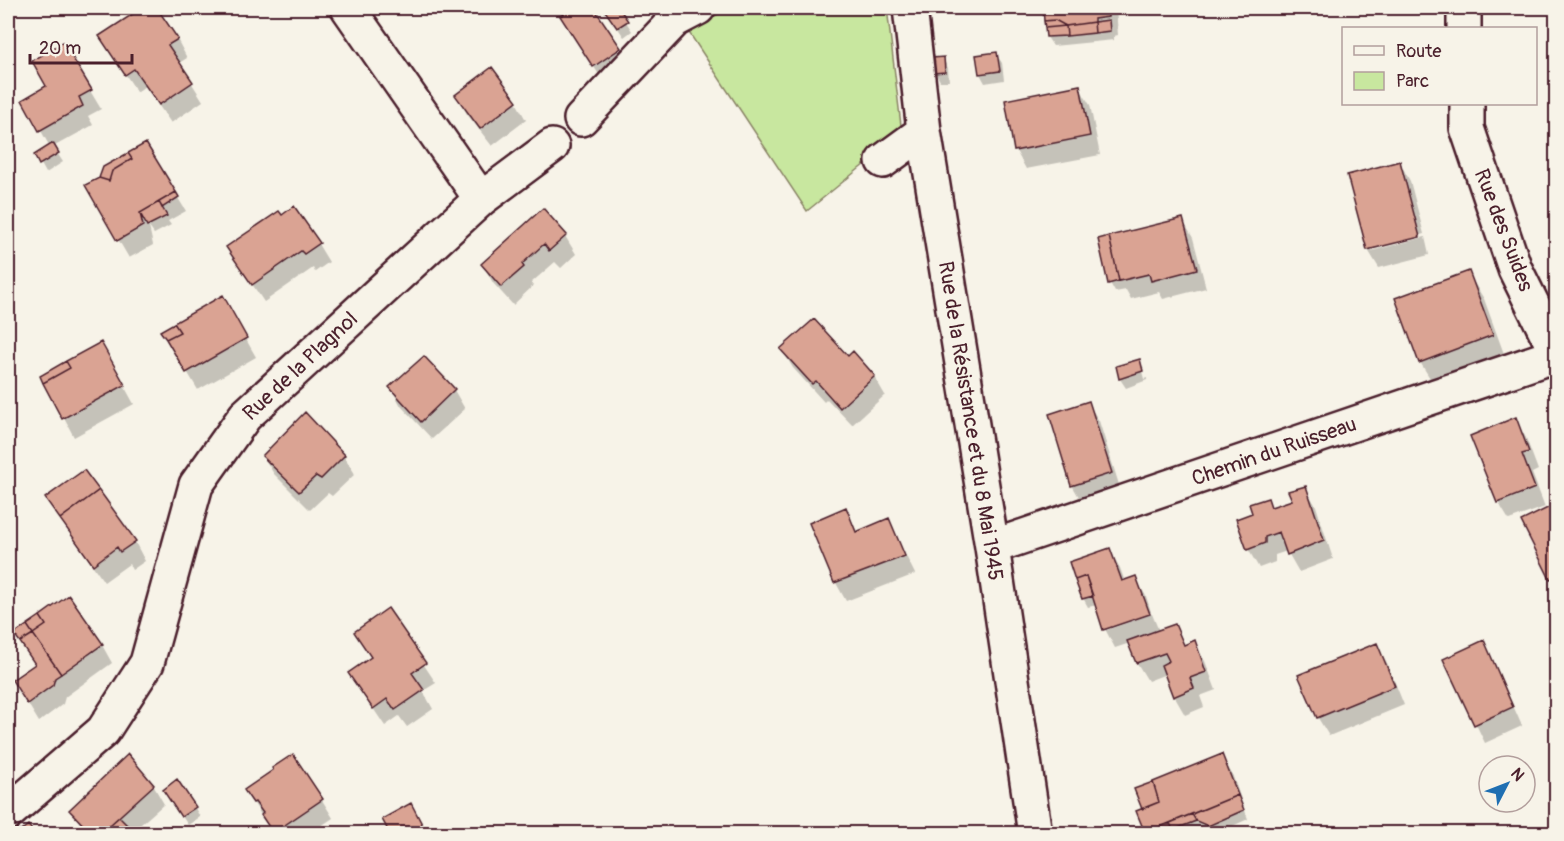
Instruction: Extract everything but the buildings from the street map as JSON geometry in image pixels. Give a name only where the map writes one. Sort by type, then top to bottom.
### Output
[{"type":"street","points":[[348,8],[482,199]]},
{"type":"street","points":[[580,119],[675,20],[698,8]]},
{"type":"street","name":"Rue de la Résistance et du 8 Mai 1945","points":[[910,8],[924,131],[992,547],[1035,834]]},
{"type":"street","points":[[1464,8],[1464,27]]},
{"type":"street","name":"Rue des Suides","points":[[1467,105],[1467,128],[1515,269],[1557,354]]},
{"type":"street","points":[[883,161],[924,131]]},
{"type":"street","name":"Rue de la Plagnol","points":[[8,813],[103,731],[147,663],[196,484],[245,416],[482,199],[552,146]]},
{"type":"street","name":"Chemin du Ruisseau","points":[[992,547],[1557,354]]},
{"type":"green space","points":[[729,8],[887,8],[902,134],[807,211],[688,31]]}]
